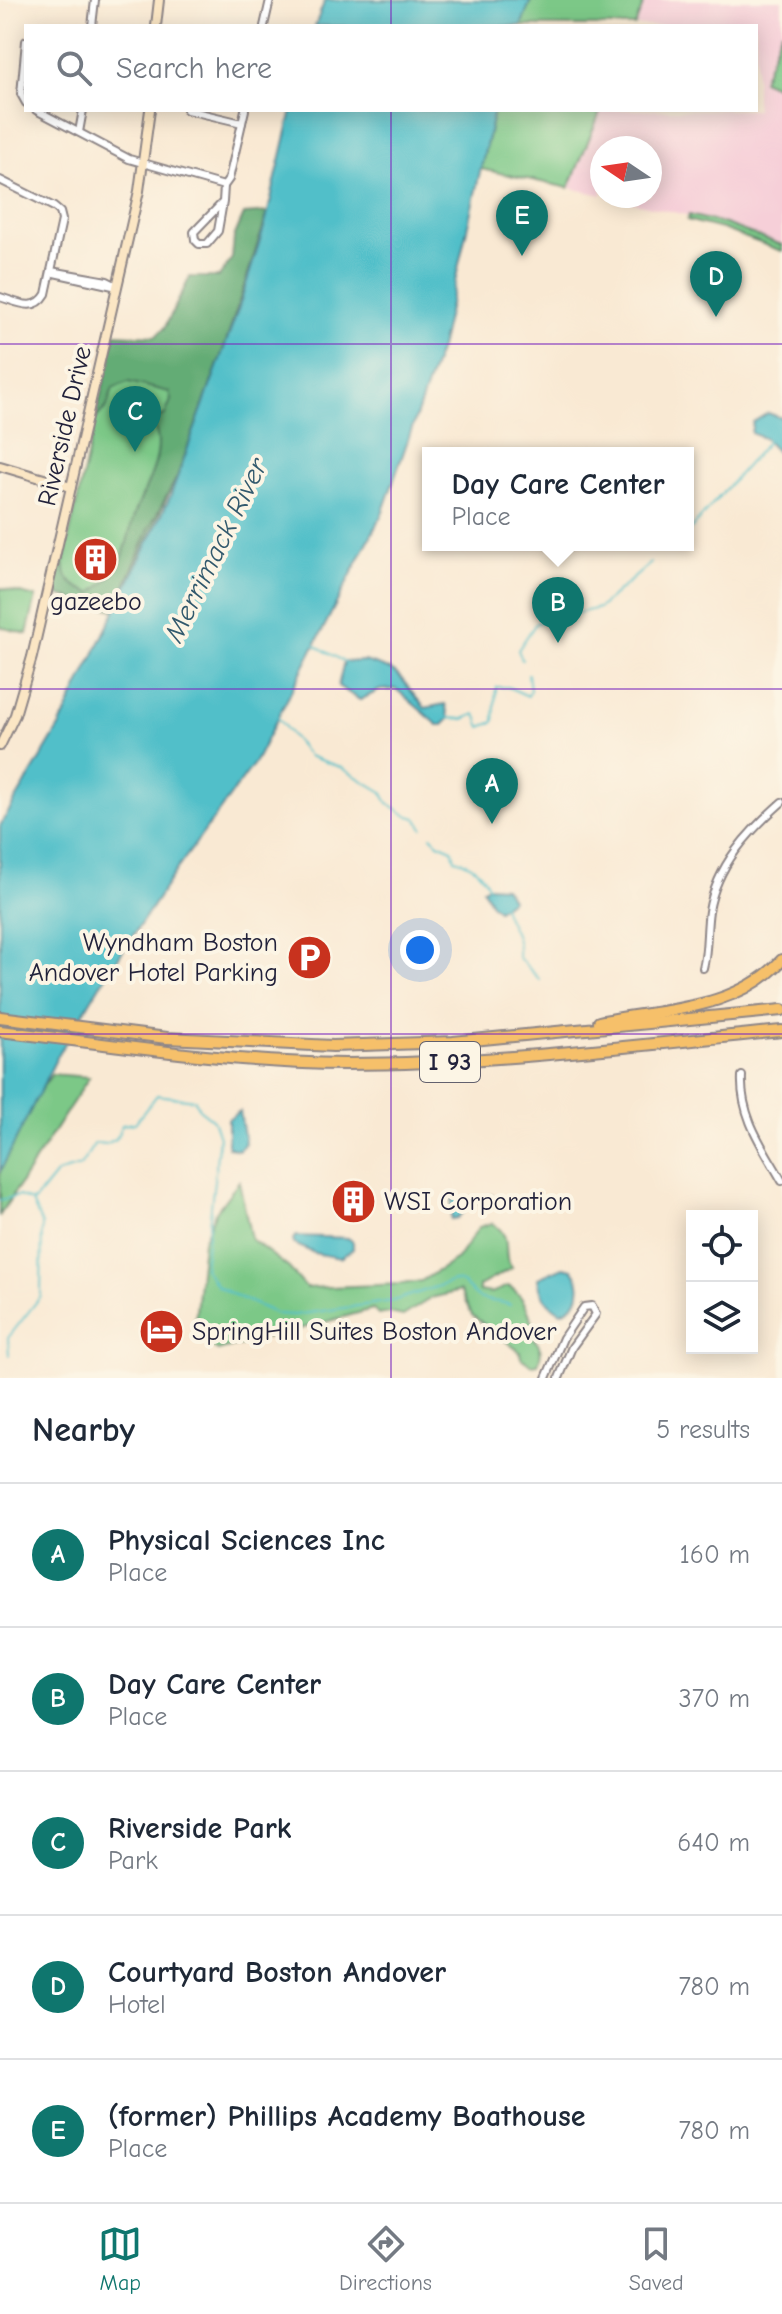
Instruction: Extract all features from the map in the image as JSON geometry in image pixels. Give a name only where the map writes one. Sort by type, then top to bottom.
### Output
[{"type":"highway","points":[[549,1033],[725,998],[750,987],[782,960]]},
{"type":"highway","name":"I 93","points":[[0,1017],[118,1032],[242,1043],[320,1046],[414,1044],[782,1010]]},
{"type":"highway","name":"I 93","points":[[0,1031],[252,1060],[418,1063],[518,1057],[782,1031]]},
{"type":"main road","points":[[156,24],[159,0]]},
{"type":"main road","name":"Riverside Drive","points":[[0,746],[26,682],[144,165],[150,112]]},
{"type":"main road","points":[[0,466],[71,487]]},
{"type":"street","points":[[92,24],[95,0]]},
{"type":"street","points":[[264,24],[270,0]]},
{"type":"street","points":[[40,112],[144,165],[224,186]]},
{"type":"street","points":[[79,132],[83,112]]},
{"type":"street","points":[[195,112],[242,123]]},
{"type":"street","points":[[223,202],[195,230],[197,243],[207,244],[216,235],[223,202],[224,186],[229,179],[245,112]]},
{"type":"street","points":[[0,180],[54,207],[61,214],[62,223],[46,294],[38,304],[31,306],[0,297]]},
{"type":"street","points":[[51,271],[95,284],[117,286]]},
{"type":"street","points":[[703,968],[716,884],[741,842],[782,802]]},
{"type":"street","points":[[742,1076],[741,1090],[748,1120],[782,1181]]},
{"type":"street","points":[[546,1378],[563,1338],[584,1307],[592,1306],[596,1314],[572,1347],[559,1378]]},
{"type":"shaded area","points":[[645,0],[782,0],[782,245],[724,224],[656,208],[662,208],[662,136],[591,136],[600,112],[758,112],[758,24],[636,24]]},
{"type":"shaded area","points":[[590,138],[590,192],[570,188]]},
{"type":"green space","points":[[531,0],[645,0],[636,24],[522,24]]},
{"type":"green space","points":[[782,30],[782,89],[762,80]]},
{"type":"green space","points":[[494,112],[600,112],[569,188],[481,169]]},
{"type":"green space","points":[[268,212],[226,342],[177,477],[149,529],[115,610],[53,594],[64,540],[67,545],[64,563],[67,576],[83,590],[92,593],[118,567],[157,454],[156,431],[150,420],[165,415],[171,400],[169,392],[128,382],[113,388],[107,407],[95,419],[115,334],[156,336],[165,327],[190,277],[219,277],[232,258],[234,237],[244,214]]},
{"type":"green space","points":[[689,215],[725,224],[782,245],[782,251],[687,220]]},
{"type":"green space","points":[[115,334],[210,350],[173,484],[115,610],[56,594]]},
{"type":"green space","points":[[0,588],[36,597],[27,634],[0,627]]},
{"type":"green space","points":[[52,1074],[89,1077],[0,1215],[0,1146]]},
{"type":"green space","points":[[239,1181],[251,1239],[289,1268],[306,1288],[421,1281],[457,1259],[479,1227],[492,1223],[503,1234],[512,1268],[479,1286],[479,1291],[491,1293],[508,1286],[519,1295],[530,1315],[533,1337],[540,1350],[538,1364],[531,1365],[521,1358],[520,1352],[472,1315],[460,1291],[431,1298],[403,1316],[390,1313],[378,1315],[373,1309],[218,1351],[205,1343],[195,1322],[203,1241],[215,1213]]},
{"type":"water","points":[[325,0],[531,0],[522,24],[316,24]]},
{"type":"water","name":"Merrimack River","points":[[292,112],[494,112],[440,348],[382,514],[255,762],[177,869],[101,984],[58,1055],[0,1172],[0,826],[59,727],[170,497],[239,307],[265,224]]},
{"type":"water","points":[[768,413],[782,418],[782,457],[764,438],[751,433],[753,422]]},
{"type":"water","points":[[364,661],[396,673],[425,708],[445,704],[449,719],[438,725],[396,689],[380,690],[360,700],[338,686],[344,662]]},
{"type":"water","points":[[488,886],[504,887],[512,899],[498,910],[483,889]]},
{"type":"water","points":[[240,1111],[245,1143],[239,1150],[228,1147],[228,1119]]},
{"type":"water","points":[[493,1195],[469,1206],[457,1218],[451,1219],[452,1199]]},
{"type":"water","points":[[296,1236],[348,1238],[353,1242],[353,1249],[340,1258],[314,1253],[294,1244]]},
{"type":"water","points":[[563,1267],[572,1269],[580,1287],[577,1299],[561,1312],[545,1298],[538,1278]]},
{"type":"waterway","points":[[694,525],[769,440]]},
{"type":"waterway","points":[[522,660],[518,650],[536,623],[599,608],[651,563]]},
{"type":"waterway","points":[[313,644],[346,663]]},
{"type":"waterway","points":[[447,718],[464,719],[476,714],[481,727],[494,722],[496,687],[508,687],[528,696],[528,674]]},
{"type":"waterway","points":[[277,717],[308,756],[340,767],[382,792],[388,803],[416,818],[423,828]]},
{"type":"waterway","points":[[431,836],[452,849],[455,859],[475,868],[488,886]]},
{"type":"waterway","points":[[503,906],[516,936],[518,957],[540,980]]},
{"type":"waterway","points":[[0,1200],[19,1196],[35,1200],[57,1173],[80,1166],[95,1143],[106,1144],[116,1139],[122,1125],[135,1123],[157,1095],[195,1100],[199,1109],[213,1120],[219,1137],[204,1268],[217,1286],[277,1314],[294,1315],[393,1301],[454,1281],[464,1284],[479,1298],[510,1305]]},
{"type":"waterway","points":[[9,1355],[8,1338],[41,1296],[42,1225],[32,1202]]},
{"type":"place","name":"(former) Phillips Academy Boathouse","points":[[522,256]]},
{"type":"place","name":"Courtyard Boston Andover","points":[[716,317]]},
{"type":"place","name":"Riverside Park","points":[[135,452]]},
{"type":"place","name":"gazeebo","points":[[96,559]]},
{"type":"place","name":"Day Care Center","points":[[558,643]]},
{"type":"place","name":"Physical Sciences Inc","points":[[492,824]]},
{"type":"place","name":"Wyndham Boston Andover Hotel Parking","points":[[309,958]]},
{"type":"place","name":"WSI Corporation","points":[[353,1202]]},
{"type":"place","name":"SpringHill Suites Boston Andover","points":[[161,1332]]}]
